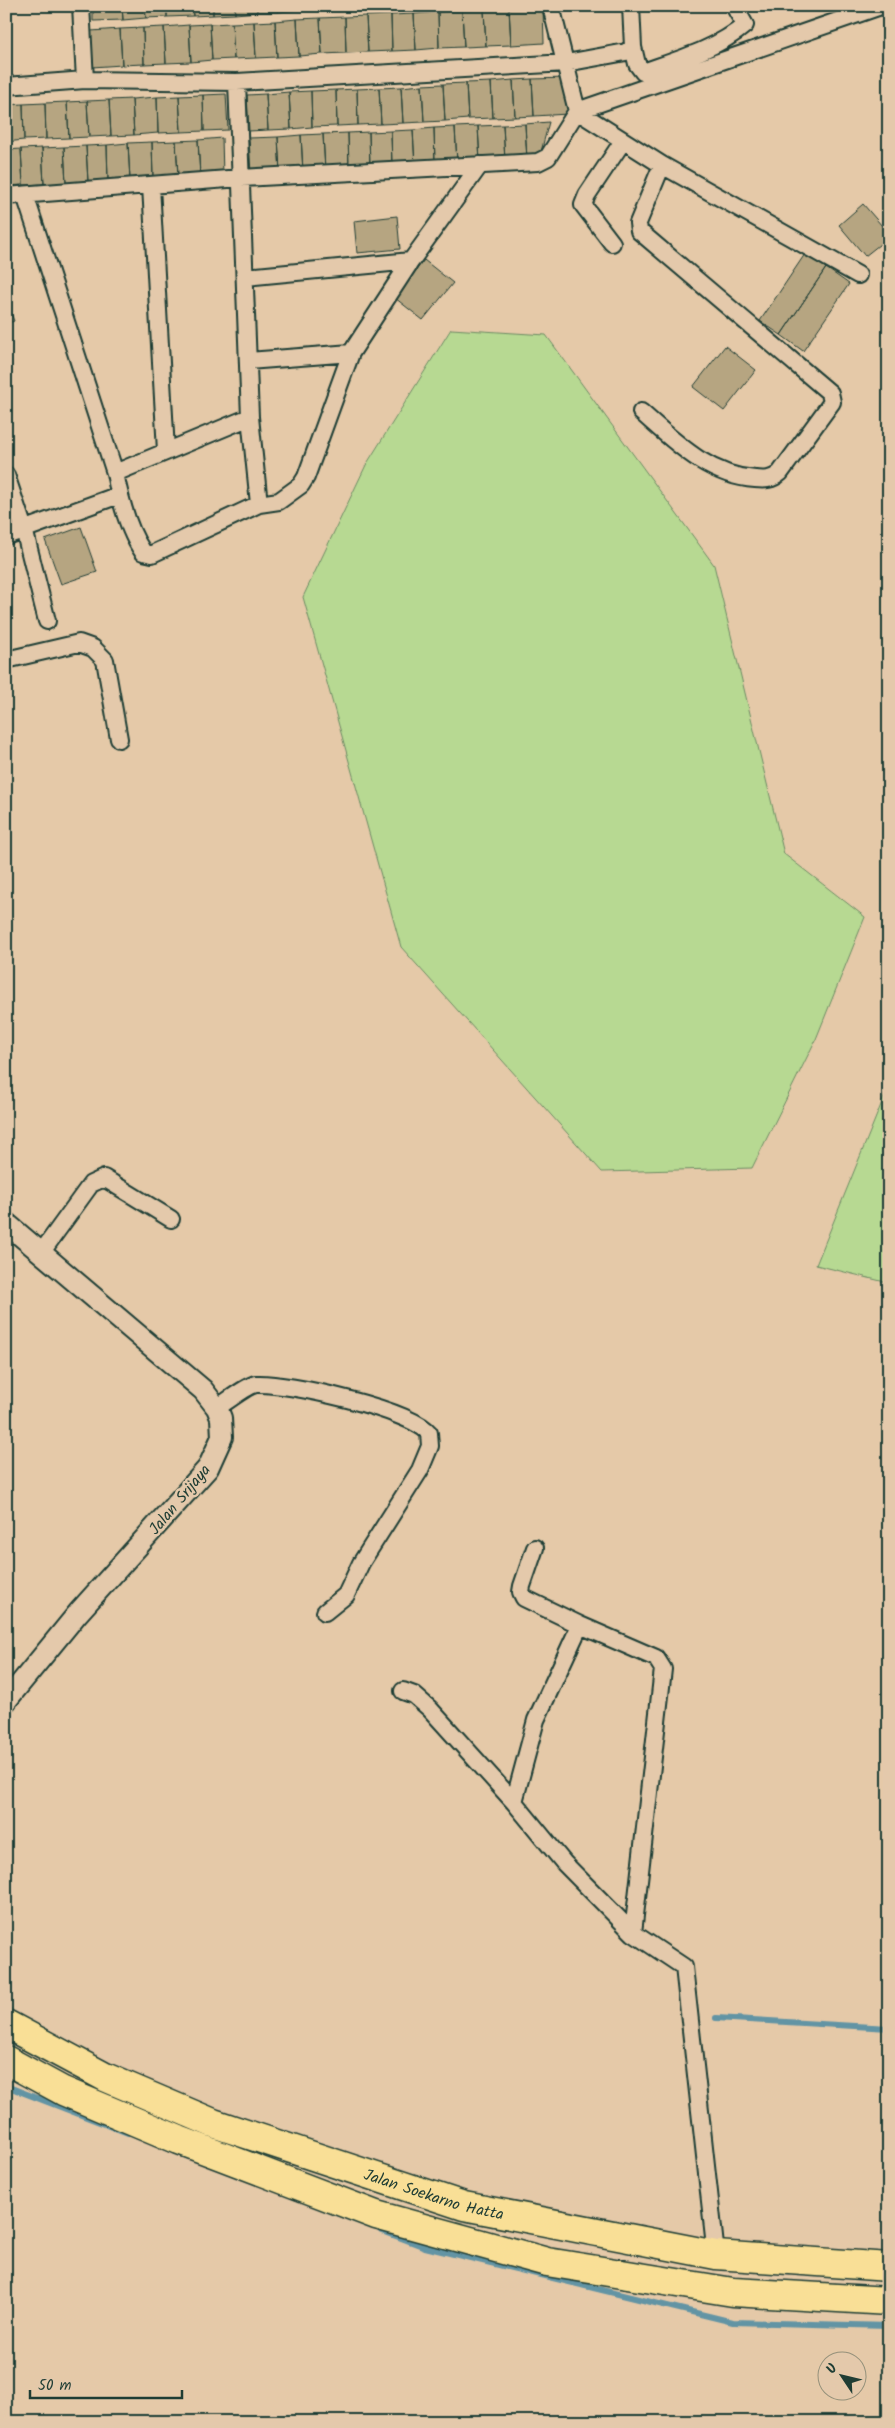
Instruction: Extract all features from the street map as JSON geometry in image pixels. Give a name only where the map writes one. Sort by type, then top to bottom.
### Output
[{"type":"highway","name":"Jalan Soekarno Hatta","points":[[6,2024],[105,2077],[213,2122],[464,2206],[716,2255],[889,2267]]},
{"type":"highway","points":[[6,2060],[63,2091],[179,2140],[376,2214],[547,2262],[733,2292],[889,2300]]},
{"type":"street","points":[[81,6],[85,80]]},
{"type":"street","points":[[551,6],[577,111],[662,165],[858,275]]},
{"type":"street","points":[[631,6],[632,47],[637,64],[642,72],[679,59],[733,36],[745,26],[734,6]]},
{"type":"street","points":[[6,196],[241,178],[543,161],[548,157],[577,111],[882,6],[889,10]]},
{"type":"street","points":[[6,86],[85,80],[237,82],[566,64],[626,52],[632,47]]},
{"type":"street","points":[[237,82],[250,417],[259,504]]},
{"type":"street","points":[[612,243],[583,205],[587,195],[623,142]]},
{"type":"street","points":[[25,195],[116,473],[119,495],[138,544],[147,554],[152,554],[259,504],[279,501],[301,485],[306,478],[351,353],[412,261],[480,165]]},
{"type":"street","points":[[641,412],[691,455],[710,466],[723,473],[767,480],[774,478],[780,473],[832,402],[830,393],[639,231],[638,223],[662,165]]},
{"type":"street","points":[[151,186],[166,451]]},
{"type":"street","points":[[245,277],[412,261]]},
{"type":"street","points":[[248,361],[351,353]]},
{"type":"street","points":[[116,473],[250,417]]},
{"type":"street","points":[[6,475],[24,530],[47,621]]},
{"type":"street","points":[[6,536],[119,495]]},
{"type":"street","points":[[6,660],[79,644],[93,648],[105,660],[119,739]]},
{"type":"street","points":[[41,1253],[92,1184],[104,1178],[171,1219]]},
{"type":"street","points":[[6,1223],[203,1390],[218,1408],[254,1384],[290,1388],[376,1406],[413,1420],[430,1433],[430,1446],[420,1470],[361,1563],[346,1595],[324,1612]]},
{"type":"street","name":"Jalan Srijaya","points":[[6,1701],[78,1613],[208,1468],[222,1437],[221,1418],[218,1408]]},
{"type":"street","points":[[535,1548],[522,1586],[522,1595],[580,1626],[656,1658],[663,1669],[633,1933]]},
{"type":"street","points":[[514,1802],[536,1720],[580,1626]]},
{"type":"street","points":[[403,1691],[414,1695],[430,1709],[514,1802],[564,1863],[633,1933],[684,1967],[716,2255]]},
{"type":"green space","points":[[451,329],[546,335],[714,565],[784,854],[865,917],[816,1039],[752,1168],[602,1172],[401,947],[303,597],[366,465]]},
{"type":"green space","points":[[889,1085],[889,1283],[816,1265]]},
{"type":"building","points":[[93,6],[122,6],[123,20],[93,21]]},
{"type":"building","points":[[122,6],[145,6],[146,18],[123,20]]},
{"type":"building","points":[[145,6],[167,6],[167,17],[146,18]]},
{"type":"building","points":[[167,6],[192,6],[193,16],[167,17]]},
{"type":"building","points":[[192,6],[213,6],[213,15],[193,16]]},
{"type":"building","points":[[213,6],[235,6],[235,14],[213,15]]},
{"type":"building","points":[[235,6],[257,6],[257,12],[235,14]]},
{"type":"building","points":[[257,6],[278,6],[278,12],[257,12]]},
{"type":"building","points":[[278,6],[300,6],[300,10],[278,12]]},
{"type":"building","points":[[300,6],[323,6],[323,9],[300,10]]},
{"type":"building","points":[[323,6],[347,6],[348,8],[323,9]]},
{"type":"building","points":[[543,7],[544,43],[511,45],[509,8]]},
{"type":"building","points":[[509,8],[511,45],[486,46],[484,10]]},
{"type":"building","points":[[484,10],[486,46],[464,47],[462,11]]},
{"type":"building","points":[[462,11],[464,47],[439,48],[438,12]]},
{"type":"building","points":[[438,12],[439,48],[416,50],[414,14]]},
{"type":"building","points":[[414,14],[416,50],[392,51],[391,15]]},
{"type":"building","points":[[391,15],[392,51],[368,52],[366,16]]},
{"type":"building","points":[[366,16],[368,52],[346,53],[345,17]]},
{"type":"building","points":[[345,17],[346,53],[322,54],[320,18]]},
{"type":"building","points":[[320,18],[322,54],[299,56],[297,19]]},
{"type":"building","points":[[297,19],[299,56],[277,57],[275,21]]},
{"type":"building","points":[[275,21],[277,57],[256,58],[254,22]]},
{"type":"building","points":[[254,22],[256,58],[234,59],[232,23]]},
{"type":"building","points":[[232,23],[234,59],[212,60],[210,24]]},
{"type":"building","points":[[210,24],[212,60],[191,62],[189,25]]},
{"type":"building","points":[[189,25],[191,62],[166,63],[164,27]]},
{"type":"building","points":[[164,27],[166,63],[144,64],[143,28]]},
{"type":"building","points":[[143,28],[144,64],[122,65],[120,29]]},
{"type":"building","points":[[120,29],[122,65],[92,67],[91,31]]},
{"type":"building","points":[[567,78],[568,114],[534,116],[532,79]]},
{"type":"building","points":[[532,79],[534,116],[515,117],[513,80]]},
{"type":"building","points":[[513,80],[515,117],[493,118],[491,82]]},
{"type":"building","points":[[491,82],[493,118],[468,119],[466,83]]},
{"type":"building","points":[[466,83],[468,119],[445,121],[443,84]]},
{"type":"building","points":[[443,84],[445,121],[424,122],[422,85]]},
{"type":"building","points":[[422,85],[424,122],[403,123],[401,87]]},
{"type":"building","points":[[401,87],[403,123],[381,124],[379,88]]},
{"type":"building","points":[[379,88],[381,124],[358,125],[357,89]]},
{"type":"building","points":[[357,89],[358,125],[337,126],[336,90]]},
{"type":"building","points":[[336,90],[337,126],[312,127],[311,91]]},
{"type":"building","points":[[311,91],[312,127],[291,129],[289,92]]},
{"type":"building","points":[[289,92],[291,129],[268,130],[266,94]]},
{"type":"building","points":[[226,94],[228,130],[204,131],[203,95]]},
{"type":"building","points":[[266,94],[268,130],[249,131],[247,95]]},
{"type":"building","points":[[203,95],[204,131],[181,132],[179,96]]},
{"type":"building","points":[[179,96],[181,132],[158,133],[157,97]]},
{"type":"building","points":[[157,97],[158,133],[134,135],[132,99]]},
{"type":"building","points":[[132,99],[134,135],[111,136],[109,100]]},
{"type":"building","points":[[109,100],[111,136],[89,137],[87,101]]},
{"type":"building","points":[[87,101],[89,137],[69,138],[67,102]]},
{"type":"building","points":[[67,102],[69,138],[46,139],[45,103]]},
{"type":"building","points":[[45,103],[46,139],[24,140],[23,104]]},
{"type":"building","points":[[23,104],[24,140],[6,142],[6,105]]},
{"type":"building","points":[[549,122],[539,159],[527,160],[525,124]]},
{"type":"building","points":[[525,124],[527,160],[505,161],[503,125]]},
{"type":"building","points":[[503,125],[505,161],[480,162],[478,126]]},
{"type":"building","points":[[478,126],[480,162],[457,163],[455,127]]},
{"type":"building","points":[[455,127],[457,163],[435,164],[434,128]]},
{"type":"building","points":[[434,128],[435,164],[415,166],[413,130]]},
{"type":"building","points":[[413,130],[415,166],[392,167],[391,131]]},
{"type":"building","points":[[391,131],[392,167],[370,168],[369,132]]},
{"type":"building","points":[[369,132],[370,168],[349,169],[348,133]]},
{"type":"building","points":[[348,133],[349,169],[325,170],[323,134]]},
{"type":"building","points":[[323,134],[325,170],[303,172],[301,135]]},
{"type":"building","points":[[301,135],[303,172],[280,173],[278,137]]},
{"type":"building","points":[[278,137],[280,173],[251,174],[249,138]]},
{"type":"building","points":[[222,138],[223,175],[200,176],[198,140]]},
{"type":"building","points":[[198,140],[200,176],[178,177],[176,141]]},
{"type":"building","points":[[176,141],[178,177],[153,179],[152,142]]},
{"type":"building","points":[[152,142],[153,179],[130,180],[128,143]]},
{"type":"building","points":[[128,143],[130,180],[108,181],[107,145]]},
{"type":"building","points":[[107,145],[108,181],[88,182],[86,146]]},
{"type":"building","points":[[86,146],[88,182],[66,183],[64,147]]},
{"type":"building","points":[[64,147],[66,183],[44,184],[42,148]]},
{"type":"building","points":[[42,148],[44,184],[23,185],[21,149]]},
{"type":"building","points":[[21,149],[23,185],[6,186],[6,150]]},
{"type":"building","points":[[863,204],[889,234],[889,237],[865,256],[839,225]]},
{"type":"building","points":[[397,216],[400,249],[357,253],[354,221]]},
{"type":"building","points":[[805,254],[826,268],[781,335],[760,321]]},
{"type":"building","points":[[424,260],[453,283],[423,320],[395,298]]},
{"type":"building","points":[[826,268],[849,284],[803,351],[781,335]]},
{"type":"building","points":[[6,300],[14,321],[6,324]]},
{"type":"building","points":[[725,346],[756,370],[724,411],[693,387]]},
{"type":"building","points":[[81,527],[97,572],[61,584],[45,540]]},
{"type":"waterway","points":[[716,2018],[889,2028]]},
{"type":"waterway","points":[[6,2086],[128,2133]]},
{"type":"waterway","points":[[380,2230],[425,2247],[733,2322],[889,2326]]}]
